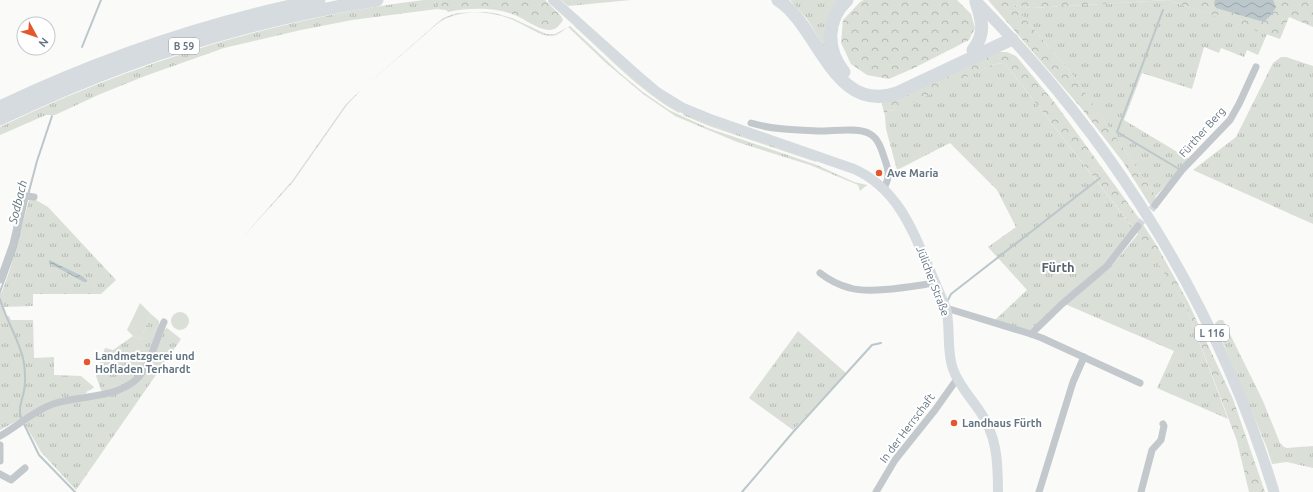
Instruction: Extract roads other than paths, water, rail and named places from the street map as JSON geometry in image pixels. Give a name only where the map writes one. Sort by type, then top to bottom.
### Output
[{"type":"highway","name":"B 59","points":[[0,107],[92,67],[176,38],[251,16],[319,0]]},
{"type":"highway","name":"B 59","points":[[0,119],[96,77],[198,42],[284,19],[377,0]]},
{"type":"highway","points":[[778,0],[800,20],[830,67],[840,78],[854,89],[872,95],[884,96],[897,93],[1009,36]]},
{"type":"highway","points":[[847,0],[838,10],[832,22],[830,35],[831,48],[835,59],[843,71],[858,84],[868,87],[887,88],[896,86],[973,50],[1009,36]]},
{"type":"highway","points":[[973,50],[978,43],[983,29],[975,1]]},
{"type":"main road","name":"L 116","points":[[975,1],[1009,36],[1064,99],[1127,185],[1169,252],[1200,309],[1231,376],[1255,436],[1274,492]]},
{"type":"street","name":"Jülicher Straße","points":[[553,0],[636,75],[662,95],[680,106],[722,124],[854,169],[867,176],[897,203],[908,221],[946,308],[949,322],[951,364],[957,379],[984,417],[992,436],[998,459],[998,492]]},
{"type":"street","name":"Fürther Berg","points":[[1154,205],[1182,170],[1227,123],[1239,104],[1256,67]]},
{"type":"street","points":[[751,123],[773,128],[822,131],[858,131],[870,133],[877,140],[889,171],[888,179],[882,188]]},
{"type":"street","points":[[0,280],[13,244],[23,201],[25,197],[30,196]]},
{"type":"street","points":[[1031,334],[1062,304],[1107,266],[1138,226]]},
{"type":"street","points":[[820,273],[838,284],[857,290],[902,288],[935,283]]},
{"type":"street","points":[[946,308],[1031,334],[1140,383]]},
{"type":"street","points":[[0,436],[36,412],[50,406],[75,399],[112,392],[131,384],[141,374],[148,363],[164,322]]},
{"type":"street","points":[[1039,492],[1070,392],[1084,357]]},
{"type":"street","name":"In der Herrschaft","points":[[876,492],[895,460],[957,379]]},
{"type":"street","points":[[1141,492],[1152,450],[1161,440],[1164,426],[1163,424]]},
{"type":"street","points":[[0,445],[0,461]]},
{"type":"street","points":[[0,474],[11,480],[25,468]]},
{"type":"water","points":[[1215,0],[1273,0],[1276,7],[1264,22],[1216,8],[1214,4]]},
{"type":"water","points":[[49,260],[82,276],[87,280],[87,282],[84,282],[49,263]]},
{"type":"waterway","name":"Sodbach","points":[[82,47],[101,0]]},
{"type":"waterway","points":[[1163,10],[1117,132],[1179,169]]},
{"type":"waterway","name":"Sodbach","points":[[28,195],[37,161],[52,116]]},
{"type":"waterway","points":[[948,300],[951,294],[1100,178]]},
{"type":"waterway","name":"Sodbach","points":[[0,292],[16,247],[27,200]]},
{"type":"waterway","name":"Sodbach","points":[[0,299],[19,346],[24,363],[25,384],[20,408],[21,418]]},
{"type":"waterway","points":[[742,492],[794,431],[872,345],[881,343]]},
{"type":"waterway","name":"Sodbach","points":[[24,424],[39,455],[75,492]]},
{"type":"tunnel","points":[[1138,226],[1155,205]]},
{"type":"place","name":"Ave Maria","points":[[879,173]]},
{"type":"place","name":"Landmetzgerei und Hofladen Terhardt","points":[[87,362]]},
{"type":"place","name":"Landhaus Fürth","points":[[954,423]]},
{"type":"district","name":"Fürth","points":[[1058,267]]}]
